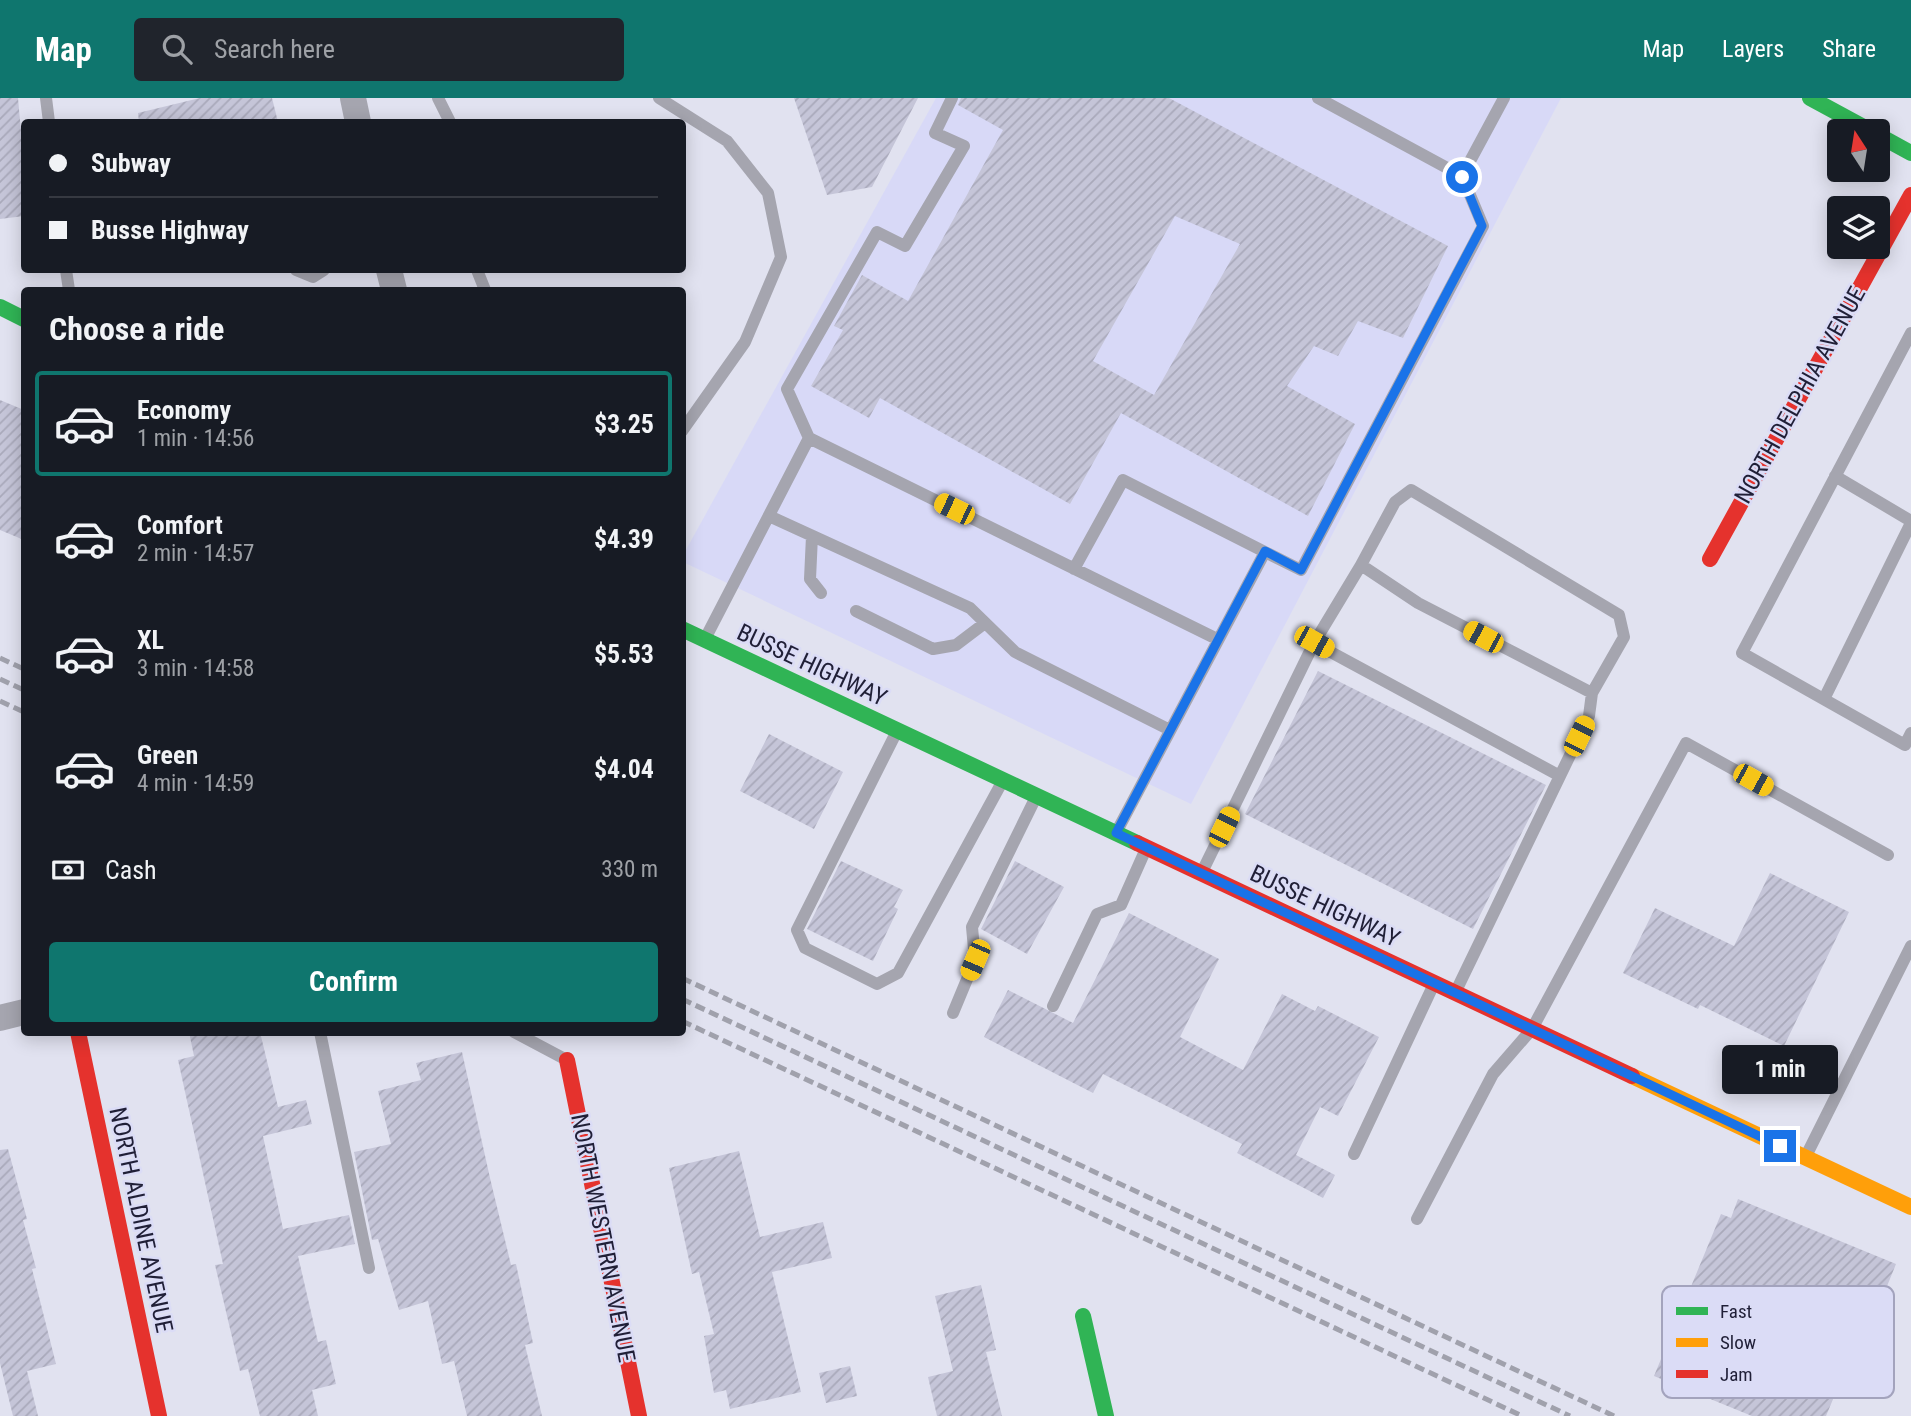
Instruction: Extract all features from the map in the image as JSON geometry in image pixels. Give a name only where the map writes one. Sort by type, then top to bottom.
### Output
[{"type":"main road","points":[[1822,102],[1851,119]]},
{"type":"main road","points":[[1890,142],[1911,153]]},
{"type":"main road","name":"NORTH DELPHIA AVENUE","points":[[1710,559],[1911,195]]},
{"type":"main road","points":[[0,307],[21,318]]},
{"type":"main road","name":"BUSSE HIGHWAY","points":[[686,631],[1911,1207]]},
{"type":"main road","name":"NORTH ALDINE AVENUE","points":[[79,1036],[159,1416]]},
{"type":"main road","name":"NORTH WESTERN AVENUE","points":[[567,1060],[639,1416]]},
{"type":"main road","points":[[1083,1315],[1107,1416]]},
{"type":"street","points":[[353,98],[357,119]]},
{"type":"street","points":[[0,1018],[21,1013]]},
{"type":"lane","points":[[46,98],[49,119]]},
{"type":"lane","points":[[438,98],[448,119]]},
{"type":"lane","points":[[659,98],[727,141],[768,192],[781,257],[745,342],[686,425]]},
{"type":"lane","points":[[952,98],[935,133],[964,146],[905,246],[877,232],[788,389],[809,438],[1217,639]]},
{"type":"lane","points":[[1074,569],[1123,480],[1301,570],[1476,238],[1482,226],[1462,177],[1318,98]]},
{"type":"lane","points":[[1462,177],[1504,98]]},
{"type":"lane","points":[[303,273],[313,277],[319,273]]},
{"type":"lane","points":[[1911,333],[1742,653],[1905,745],[1911,733]]},
{"type":"lane","points":[[705,639],[809,438]]},
{"type":"lane","points":[[1824,699],[1911,522],[1835,477]]},
{"type":"lane","points":[[1202,873],[1314,642],[1361,565],[1395,502],[1412,490],[1619,615],[1624,636],[1592,694],[1589,716],[1455,992]]},
{"type":"lane","points":[[769,516],[970,608],[1015,652],[1170,730]]},
{"type":"lane","points":[[813,536],[810,579],[821,593]]},
{"type":"lane","points":[[1116,833],[1265,551]]},
{"type":"lane","points":[[1361,565],[1418,603],[1592,694]]},
{"type":"lane","points":[[856,611],[933,649],[956,645],[985,623]]},
{"type":"lane","points":[[1314,642],[1560,776]]},
{"type":"lane","points":[[898,730],[797,930],[805,948],[877,984],[898,973],[1004,780]]},
{"type":"lane","points":[[1417,1219],[1493,1074],[1532,1029],[1686,743],[1888,855]]},
{"type":"lane","points":[[953,1013],[975,960],[972,927],[1037,796]]},
{"type":"lane","points":[[1053,1006],[1097,914],[1121,905],[1147,847]]},
{"type":"lane","points":[[1805,1157],[1911,946]]},
{"type":"lane","points":[[1354,1154],[1435,982]]},
{"type":"lane","points":[[321,1036],[369,1268]]},
{"type":"lane","points":[[522,1036],[567,1060]]},
{"type":"shaded area","points":[[936,98],[1561,98],[1191,804],[686,563],[686,550]]},
{"type":"building","points":[[0,98],[18,98],[21,132],[21,216],[0,219]]},
{"type":"building","points":[[200,98],[272,98],[277,119],[139,119],[138,113]]},
{"type":"building","points":[[794,98],[918,98],[872,187],[827,195]]},
{"type":"building","points":[[961,98],[1169,98],[1448,246],[1403,338],[1358,321],[1338,356],[1314,346],[1287,386],[1355,424],[1308,516],[1121,413],[1070,504],[880,398],[869,418],[811,386],[843,330],[834,326],[862,275],[908,301],[1003,130],[958,105]],"holes":[[[1175,216],[1240,244],[1154,395],[1093,361]]]},
{"type":"building","points":[[0,400],[21,409],[21,539],[0,530]]},
{"type":"building","points":[[1318,671],[1546,785],[1473,929],[1245,814]]},
{"type":"building","points":[[769,734],[843,772],[814,829],[740,791]]},
{"type":"building","points":[[841,861],[903,890],[894,907],[898,909],[873,961],[807,929]]},
{"type":"building","points":[[1015,861],[1064,887],[1027,954],[981,929]]},
{"type":"building","points":[[1770,873],[1849,912],[1784,1046],[1700,1005],[1698,1009],[1623,973],[1655,908],[1734,946]]},
{"type":"building","points":[[1129,913],[1219,959],[1180,1037],[1243,1070],[1282,994],[1315,1011],[1318,1006],[1379,1037],[1338,1116],[1320,1107],[1296,1155],[1335,1175],[1323,1198],[1237,1153],[1242,1144],[1103,1074],[1093,1093],[984,1037],[1008,990],[1073,1023]]},
{"type":"building","points":[[190,1036],[261,1036],[278,1107],[306,1100],[312,1124],[263,1136],[283,1229],[349,1215],[355,1244],[298,1256],[318,1342],[326,1340],[336,1384],[312,1390],[318,1416],[260,1416],[248,1369],[240,1371],[215,1265],[223,1264],[178,1060],[194,1056]]},
{"type":"building","points":[[462,1052],[511,1265],[516,1264],[533,1343],[525,1345],[542,1416],[467,1416],[454,1361],[442,1364],[428,1301],[399,1310],[378,1239],[372,1240],[354,1152],[391,1144],[378,1091],[421,1080],[416,1063]]},
{"type":"building","points":[[8,1149],[27,1219],[23,1220],[36,1268],[32,1269],[56,1364],[27,1371],[38,1416],[13,1416],[0,1363],[0,1150]]},
{"type":"building","points":[[739,1151],[760,1237],[823,1222],[832,1258],[772,1272],[801,1392],[730,1409],[726,1390],[714,1393],[704,1336],[714,1334],[699,1272],[692,1274],[669,1168]]},
{"type":"building","points":[[1738,1199],[1896,1264],[1887,1286],[1691,1286],[1721,1214],[1731,1218]]},
{"type":"building","points":[[981,1285],[996,1350],[986,1352],[1002,1416],[937,1416],[928,1377],[953,1371],[935,1296]]},
{"type":"building","points":[[1662,1357],[1662,1379],[1654,1376]]},
{"type":"building","points":[[850,1366],[857,1396],[826,1403],[819,1373]]},
{"type":"building","points":[[1708,1398],[1834,1398],[1826,1416],[1752,1416]]},
{"type":"railway","points":[[0,658],[21,668]]},
{"type":"railway","points":[[0,679],[21,689]]},
{"type":"railway","points":[[0,701],[21,711]]},
{"type":"railway","points":[[686,980],[1614,1416]]},
{"type":"railway","points":[[686,1001],[1570,1416]]},
{"type":"railway","points":[[686,1023],[1522,1416]]},
{"type":"traffic: fast","points":[[1810,98],[1849,119]]},
{"type":"traffic: fast","points":[[1890,142],[1911,153]]},
{"type":"traffic: fast","points":[[0,307],[21,318]]},
{"type":"traffic: fast","points":[[686,631],[1137,843]]},
{"type":"traffic: fast","points":[[1083,1316],[1106,1416]]},
{"type":"traffic: slow","points":[[1632,1076],[1911,1207]]},
{"type":"traffic: jam","points":[[1710,559],[1911,195]]},
{"type":"traffic: jam","points":[[1137,843],[1632,1076]]},
{"type":"traffic: jam","points":[[79,1036],[159,1416]]},
{"type":"traffic: jam","points":[[567,1060],[639,1416]]},
{"type":"route","points":[[1462,177],[1482,226],[1301,570],[1265,551],[1116,833],[1780,1146]]}]
